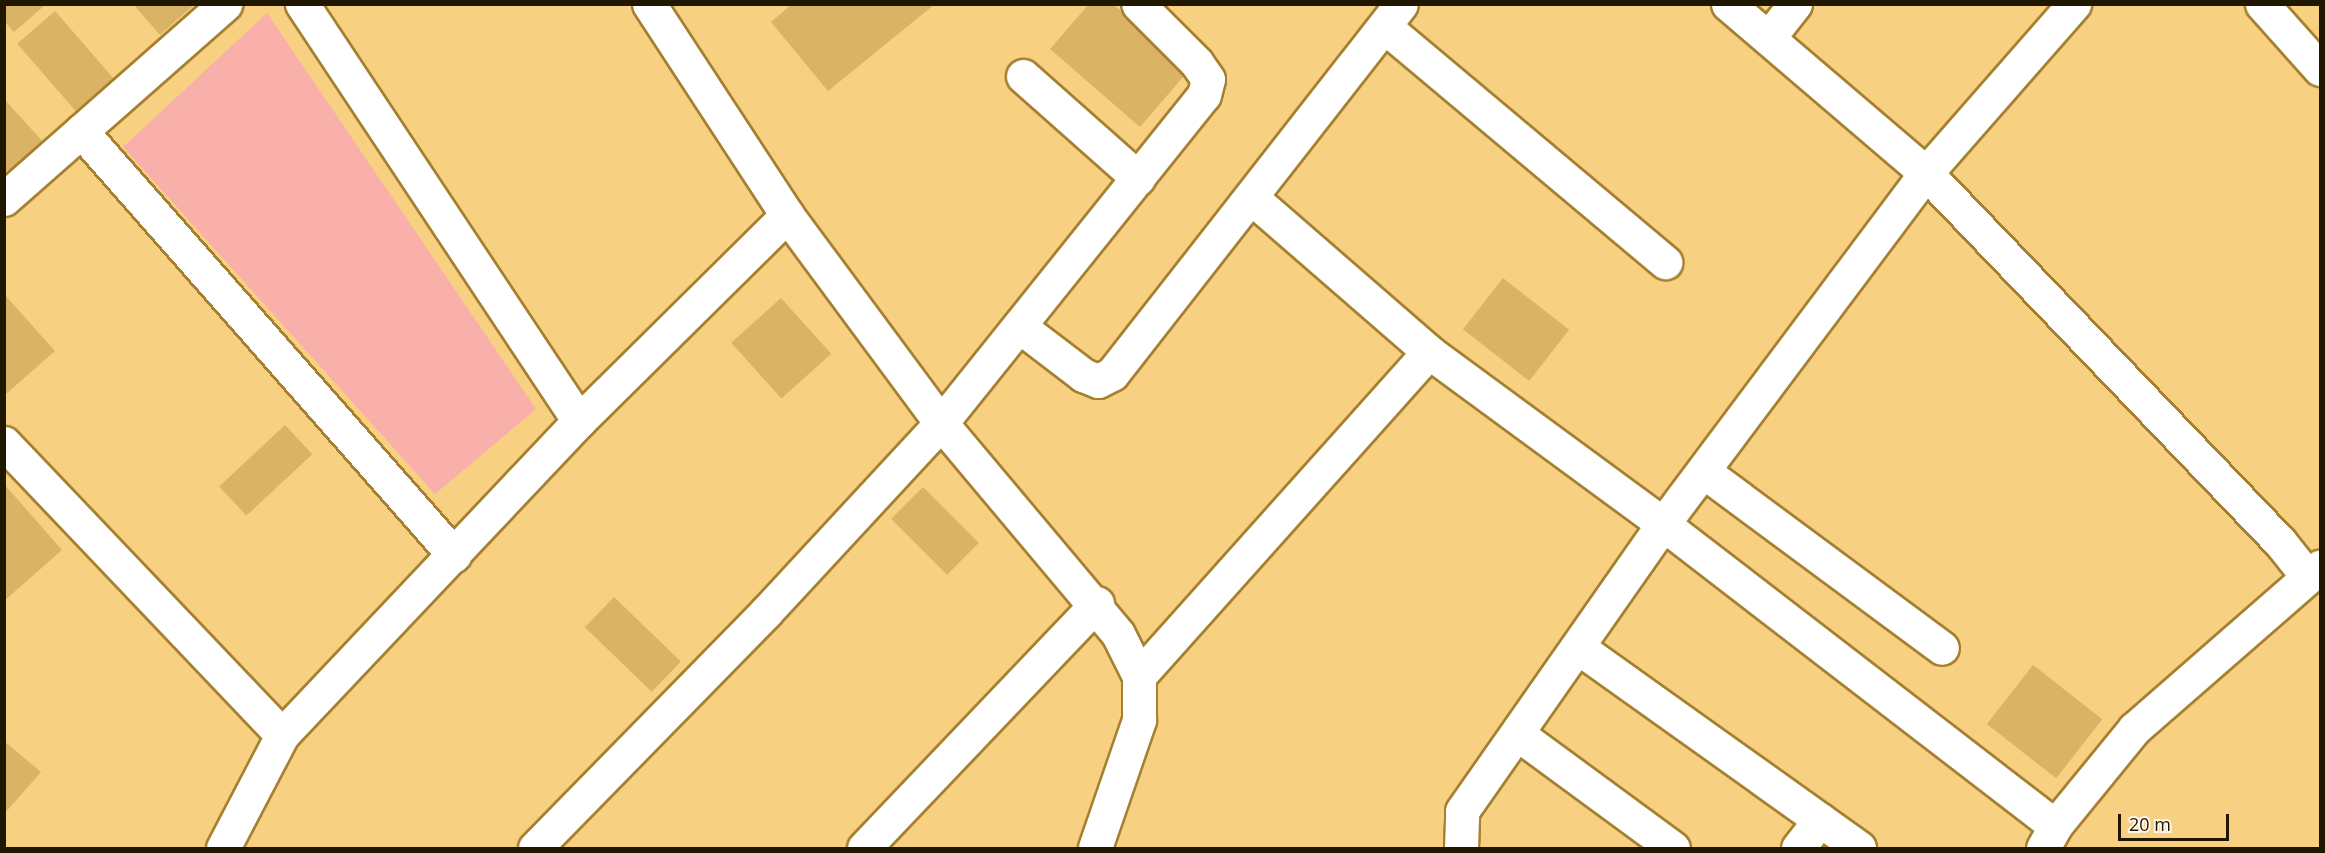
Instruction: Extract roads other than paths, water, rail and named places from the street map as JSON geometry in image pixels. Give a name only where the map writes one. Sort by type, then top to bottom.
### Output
[{"type":"street","points":[[4,199],[225,4]]},
{"type":"street","points":[[302,4],[579,420]]},
{"type":"street","points":[[649,4],[787,215],[941,423],[1096,603],[1118,634],[1139,676],[1139,720],[1095,849]]},
{"type":"street","points":[[535,849],[766,612],[941,423],[1204,95],[1208,79],[1138,4]]},
{"type":"street","points":[[1252,198],[1429,352],[1664,524],[2049,838],[2134,729],[2314,571],[2280,542],[1926,173],[1728,4]]},
{"type":"street","points":[[1769,37],[1795,4]]},
{"type":"street","points":[[1461,849],[1462,811],[1519,735],[1664,524],[1926,173],[2074,4]]},
{"type":"street","points":[[2262,4],[2320,69]]},
{"type":"street","points":[[1019,326],[1083,375],[1098,381],[1112,374],[1393,16],[1665,262]]},
{"type":"street","points":[[1023,76],[1138,178]]},
{"type":"street","points":[[81,131],[454,555]]},
{"type":"street","points":[[223,849],[282,735],[579,420],[787,215]]},
{"type":"street","points":[[1139,676],[1429,352]]},
{"type":"street","points":[[4,443],[282,735]]},
{"type":"street","points":[[1703,471],[1942,648]]},
{"type":"street","points":[[864,849],[1096,603]]},
{"type":"street","points":[[1579,648],[1859,849]]},
{"type":"street","points":[[1519,735],[1673,849]]},
{"type":"street","points":[[1798,849],[1820,820]]}]
